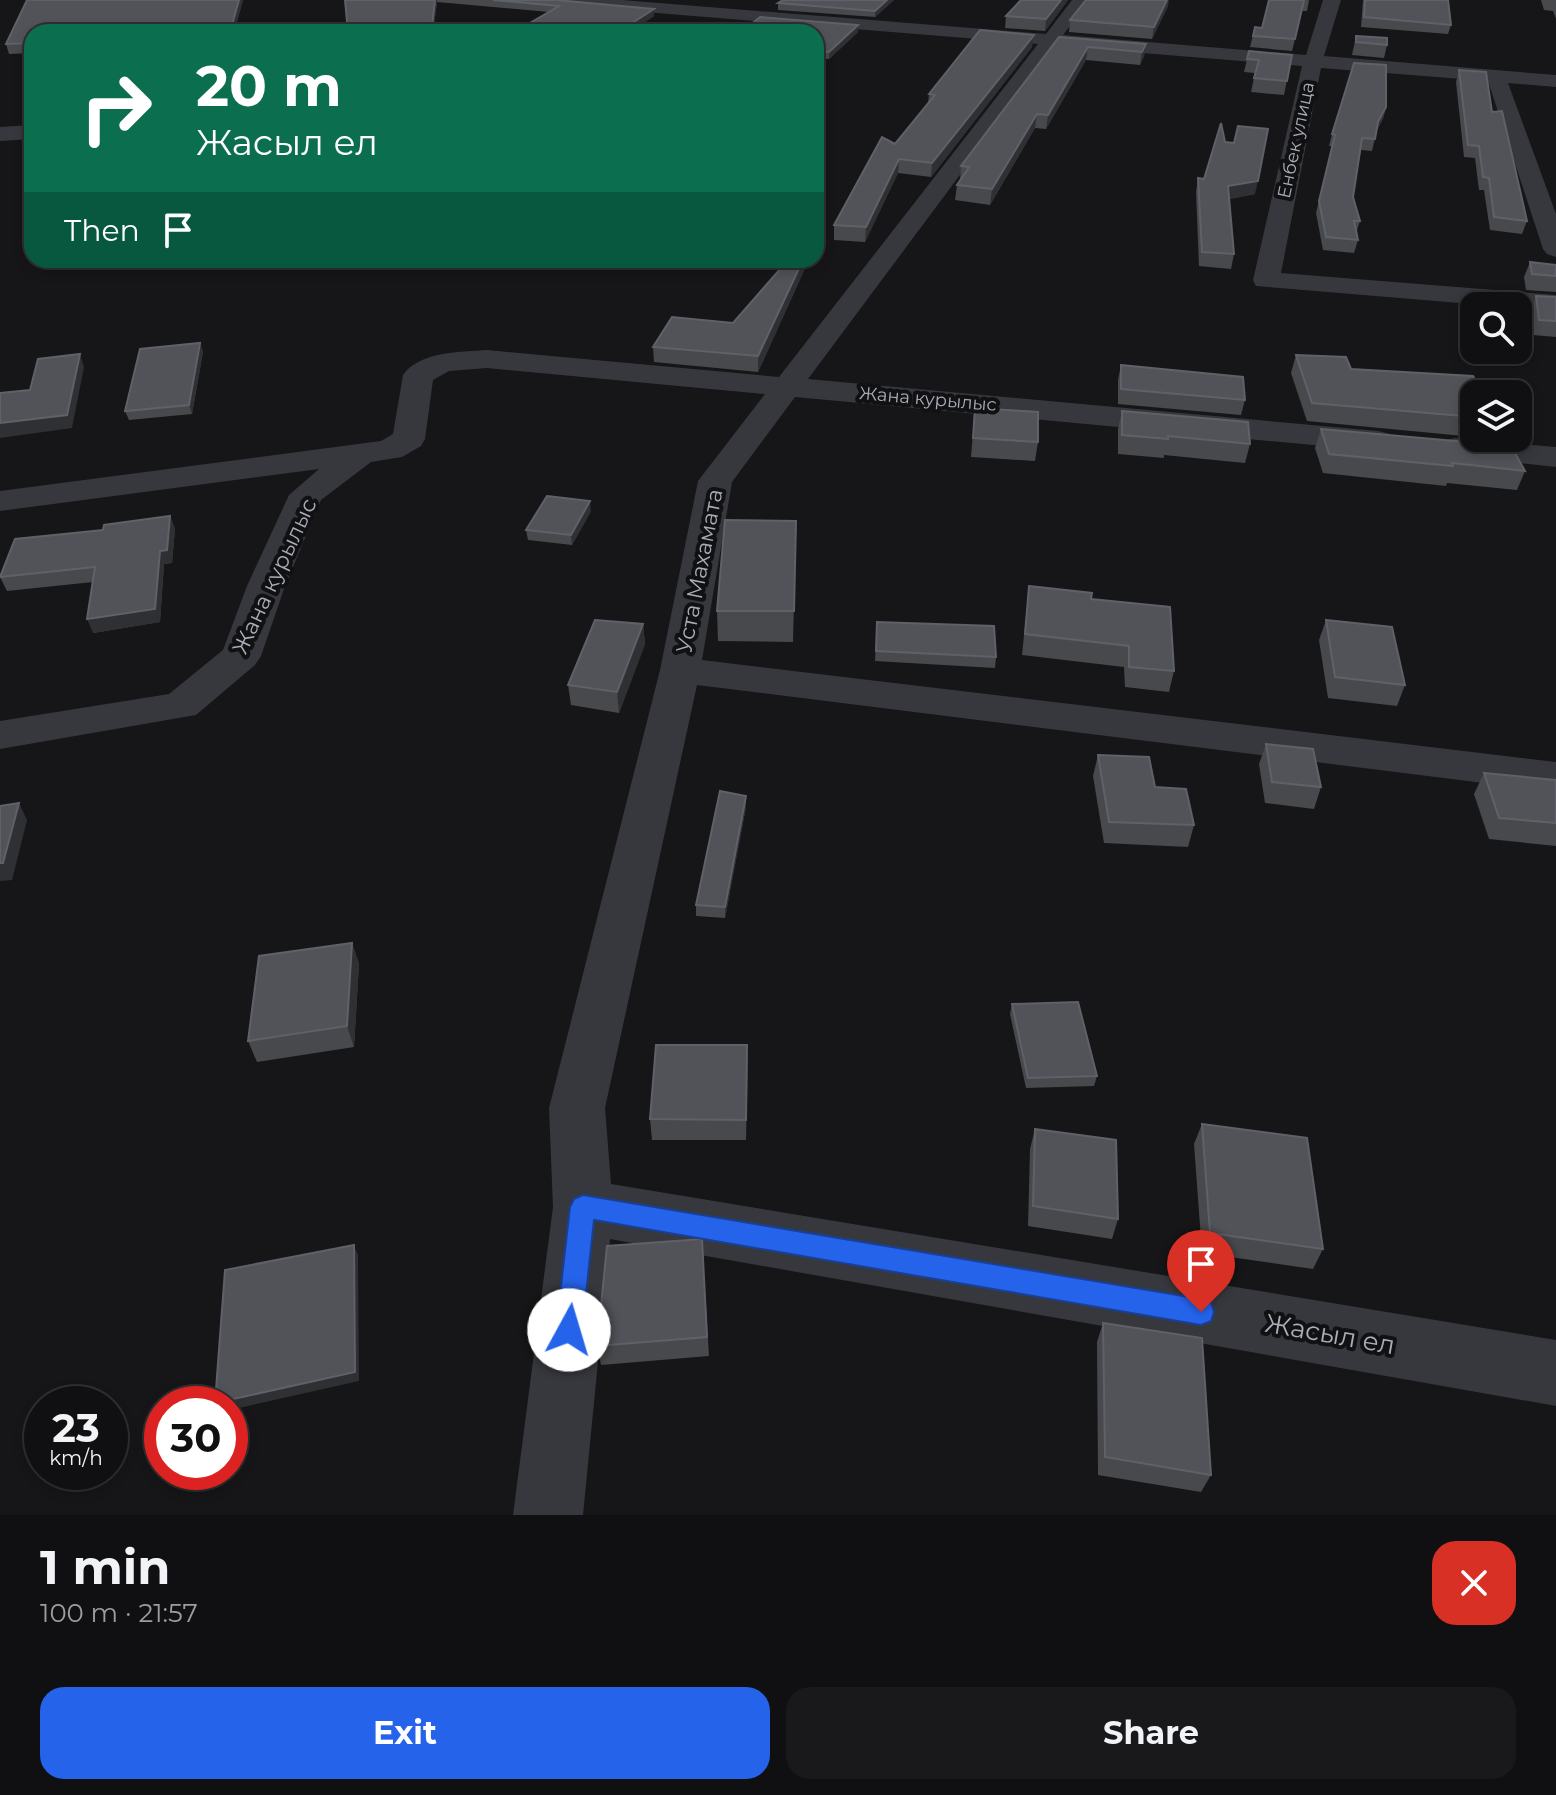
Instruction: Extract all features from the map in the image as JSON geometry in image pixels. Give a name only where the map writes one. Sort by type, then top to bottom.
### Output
[{"type":"street","points":[[559,0],[623,3],[790,24]]},
{"type":"street","name":"Уста Махамата","points":[[548,1515],[583,1207],[577,1108],[680,670],[715,481],[1081,0]]},
{"type":"street","name":"Енбек улица","points":[[1332,0],[1313,62],[1266,280],[1556,303]]},
{"type":"street","points":[[596,19],[623,3]]},
{"type":"street","points":[[818,24],[839,7]]},
{"type":"street","points":[[824,28],[1556,81]]},
{"type":"street","points":[[1496,77],[1556,249]]},
{"type":"street","points":[[0,134],[24,132]]},
{"type":"street","name":"Жана курылыс","points":[[0,501],[390,450],[409,439],[418,375],[443,363],[487,359],[1556,457]]},
{"type":"street","name":"Жана курылыс","points":[[0,735],[181,705],[241,656],[266,586],[306,495],[361,454]]},
{"type":"street","points":[[680,670],[1556,777]]},
{"type":"street","name":"Жасыл ел","points":[[583,1207],[1556,1373]]},
{"type":"building","points":[[27,0],[239,0],[232,24],[24,24],[24,43],[6,44]]},
{"type":"building","points":[[345,0],[435,0],[432,24],[347,24]]},
{"type":"building","points":[[493,0],[556,0],[654,9],[631,24],[530,23],[559,6]]},
{"type":"building","points":[[783,0],[887,0],[875,11],[778,3]]},
{"type":"building","points":[[1021,0],[1061,0],[1046,19],[1006,16]]},
{"type":"building","points":[[1086,0],[1167,0],[1154,27],[1070,20]]},
{"type":"building","points":[[1269,0],[1304,0],[1295,39],[1253,36],[1255,27],[1262,28]]},
{"type":"building","points":[[1365,0],[1448,0],[1451,25],[1364,17]]},
{"type":"building","points":[[760,17],[858,25],[829,52],[824,52],[824,24],[752,24]]},
{"type":"building","points":[[980,30],[1034,35],[932,163],[899,159],[866,227],[834,225],[882,137],[895,144],[935,95],[929,94]]},
{"type":"building","points":[[1356,36],[1387,38],[1387,45],[1356,42]]},
{"type":"building","points":[[1059,37],[1146,44],[1142,52],[1088,47],[1048,115],[1037,114],[992,189],[957,185],[969,167],[961,166]]},
{"type":"building","points":[[1249,51],[1292,55],[1287,81],[1254,78],[1259,60],[1247,59]]},
{"type":"building","points":[[1354,63],[1386,65],[1386,107],[1378,122],[1375,139],[1362,138],[1353,197],[1360,221],[1354,221],[1358,240],[1326,237],[1319,201],[1335,135],[1332,134]]},
{"type":"building","points":[[1459,70],[1486,72],[1492,112],[1502,111],[1527,221],[1494,217],[1489,178],[1483,177],[1479,146],[1468,145]]},
{"type":"building","points":[[1221,123],[1225,142],[1234,143],[1238,126],[1268,129],[1258,181],[1228,186],[1234,254],[1202,252],[1198,178],[1204,179]]},
{"type":"building","points":[[1530,262],[1556,265],[1556,276],[1532,274]]},
{"type":"building","points":[[781,268],[799,268],[758,356],[653,347],[672,317],[733,323]]},
{"type":"building","points":[[1536,296],[1556,297],[1556,321],[1539,320]]},
{"type":"building","points":[[200,343],[189,405],[125,411],[140,349]]},
{"type":"building","points":[[80,354],[67,415],[0,423],[0,393],[30,390],[38,359]]},
{"type":"building","points":[[1296,355],[1346,357],[1351,369],[1473,376],[1475,380],[1460,380],[1460,416],[1312,403]]},
{"type":"building","points":[[1121,365],[1243,377],[1245,400],[1121,389]]},
{"type":"building","points":[[975,408],[1038,412],[1038,442],[973,438]]},
{"type":"building","points":[[1122,411],[1248,422],[1250,444],[1122,435]]},
{"type":"building","points":[[1321,429],[1460,441],[1460,452],[1514,452],[1525,471],[1452,463],[1453,466],[1329,454]]},
{"type":"building","points":[[547,496],[590,501],[571,535],[526,530]]},
{"type":"building","points":[[170,516],[167,550],[160,551],[155,609],[87,619],[95,567],[0,577],[15,539],[103,530],[104,525]]},
{"type":"building","points":[[725,520],[796,521],[794,611],[717,611]]},
{"type":"building","points":[[1029,586],[1092,593],[1091,599],[1170,607],[1174,671],[1129,667],[1129,646],[1025,634]]},
{"type":"building","points":[[595,620],[643,624],[617,692],[568,685]]},
{"type":"building","points":[[1326,620],[1392,627],[1405,685],[1335,677]]},
{"type":"building","points":[[877,622],[994,626],[996,657],[876,651]]},
{"type":"building","points":[[1266,744],[1313,749],[1321,787],[1272,782]]},
{"type":"building","points":[[1098,755],[1149,757],[1155,787],[1186,789],[1194,825],[1109,822]]},
{"type":"building","points":[[1484,773],[1556,780],[1556,823],[1499,818]]},
{"type":"building","points":[[720,791],[746,796],[725,907],[696,905]]},
{"type":"building","points":[[19,803],[3,863],[0,863],[0,806]]},
{"type":"building","points":[[352,943],[347,1026],[248,1041],[259,956]]},
{"type":"building","points":[[1078,1002],[1097,1076],[1028,1078],[1012,1004]]},
{"type":"building","points":[[656,1045],[747,1045],[746,1120],[650,1119]]},
{"type":"building","points":[[1202,1124],[1307,1138],[1323,1249],[1210,1233]]},
{"type":"building","points":[[1035,1129],[1116,1140],[1118,1219],[1033,1206]]},
{"type":"building","points":[[702,1239],[707,1337],[597,1346],[607,1246]]},
{"type":"building","points":[[354,1245],[355,1372],[248,1396],[248,1386],[216,1386],[225,1270]]},
{"type":"building","points":[[1103,1323],[1202,1338],[1211,1475],[1105,1457]]},
{"type":"route","points":[[569,1330],[583,1207],[1201,1312]]}]
